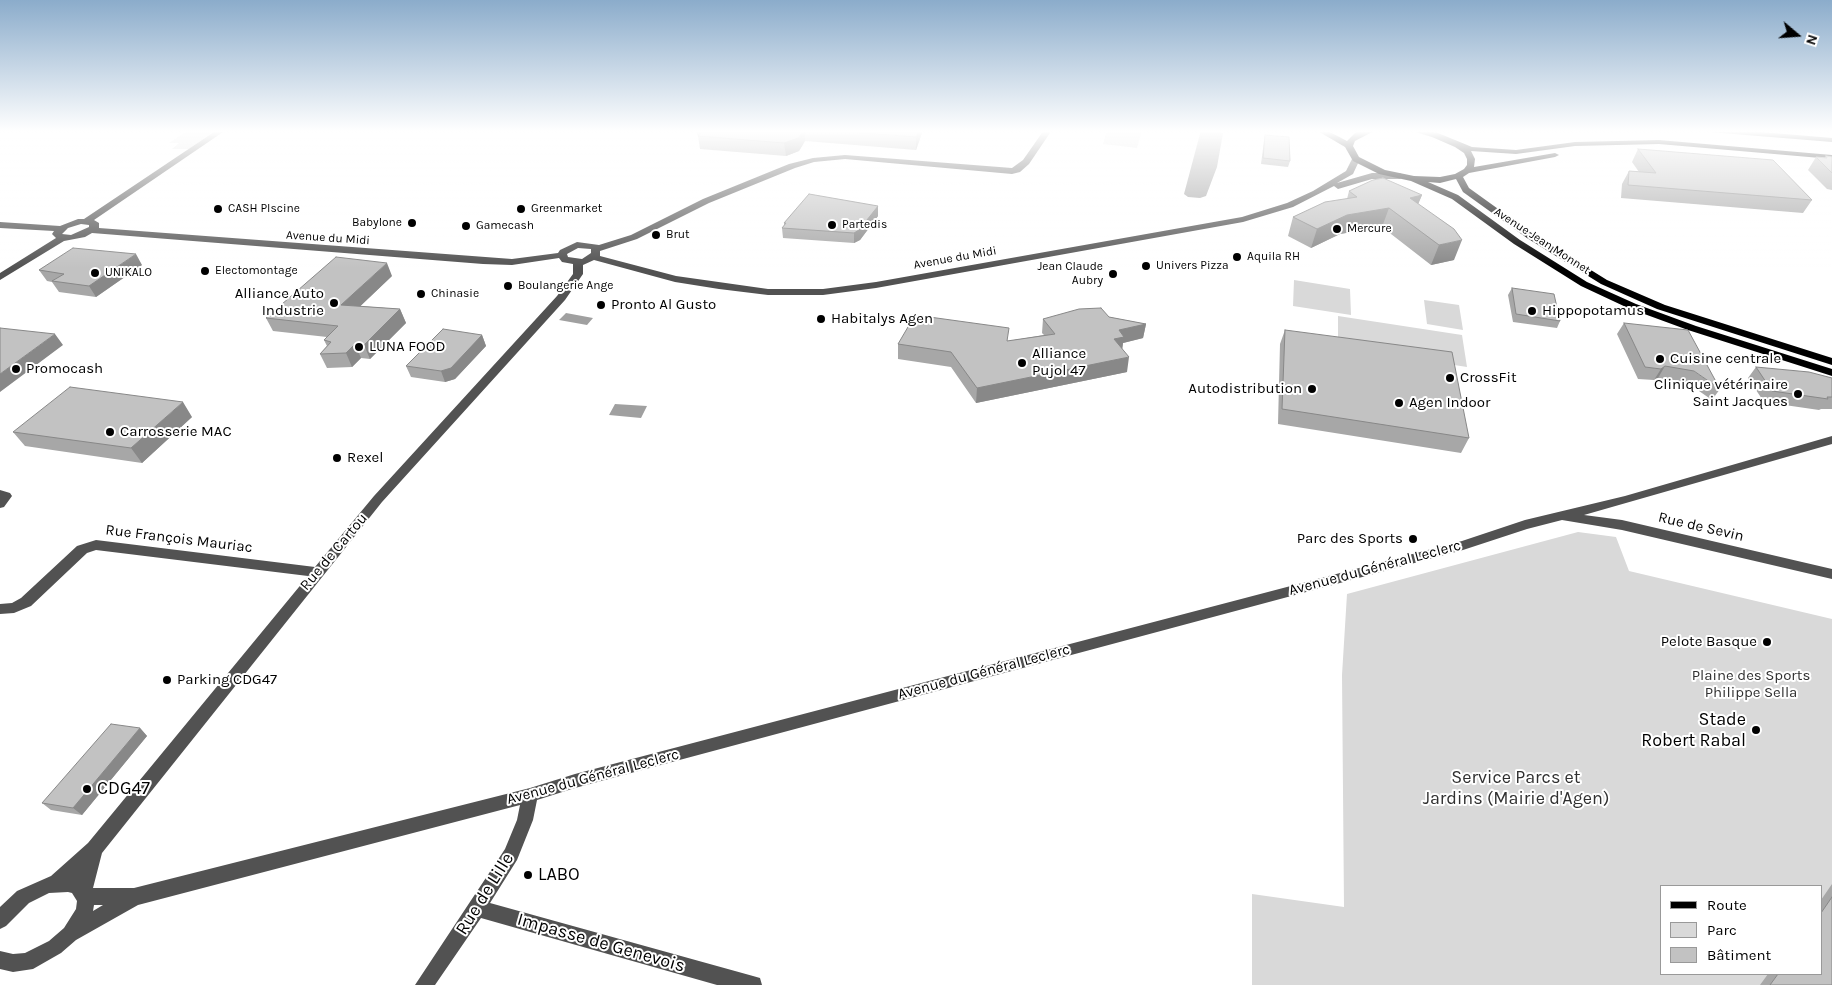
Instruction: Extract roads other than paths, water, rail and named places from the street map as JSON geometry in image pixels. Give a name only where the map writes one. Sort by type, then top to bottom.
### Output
[{"type":"main road","points":[[1400,176],[1414,179],[1440,180],[1455,176]]},
{"type":"main road","name":"Avenue Jean Monnet","points":[[1462,176],[1466,190],[1530,236],[1604,282],[1669,310],[1832,362]]},
{"type":"main road","name":"Avenue Jean Monnet","points":[[1414,179],[1455,198],[1517,242],[1584,284],[1632,306],[1692,328],[1832,373]]},
{"type":"street","points":[[0,225],[77,236],[158,176]]},
{"type":"street","points":[[562,255],[565,260],[578,262],[634,237],[706,201],[768,176]]},
{"type":"street","name":"Avenue du Midi","points":[[89,226],[483,261],[512,262],[562,255],[566,249],[577,245],[592,245],[595,253],[675,279],[768,292],[823,292],[876,285],[1236,220],[1290,205],[1316,193],[1344,176]]},
{"type":"street","name":"Avenue du Midi","points":[[1316,193],[1363,178],[1400,176]]},
{"type":"street","points":[[0,277],[61,233],[70,224],[89,226]]},
{"type":"street","name":"Rue de Cartou","points":[[55,884],[94,849],[378,499],[561,298],[578,274],[578,262]]},
{"type":"street","name":"Avenue du Général Leclerc","points":[[70,934],[134,897],[530,795],[575,781],[1454,547],[1525,525],[1832,440]]},
{"type":"street","points":[[0,494],[6,496],[0,504]]},
{"type":"street","name":"Rue de Sevin","points":[[1562,516],[1622,525],[1832,574]]},
{"type":"street","name":"Rue François Mauriac","points":[[0,609],[14,608],[26,602],[82,549],[96,545],[317,572]]},
{"type":"street","name":"Rue de Lille","points":[[424,985],[477,908],[517,842],[530,795]]},
{"type":"street","name":"Rue de Cartou","points":[[70,934],[84,912],[84,894],[94,849]]},
{"type":"street","points":[[0,907],[55,884],[68,883],[78,886],[84,894]]},
{"type":"street","name":"Avenue du Général Leclerc","points":[[84,894],[134,897]]},
{"type":"street","points":[[0,920],[23,897]]},
{"type":"street","name":"Impasse de Genevois","points":[[477,908],[669,964],[753,985]]},
{"type":"street","points":[[0,960],[12,963],[26,962],[55,947],[70,934]]},
{"type":"place","name":"CASH PIscine","points":[[218,209]]},
{"type":"place","name":"Greenmarket","points":[[521,209]]},
{"type":"place","name":"Babylone","points":[[412,223]]},
{"type":"place","name":"Partedis","points":[[832,225]]},
{"type":"place","name":"Gamecash","points":[[466,226]]},
{"type":"place","name":"Mercure","points":[[1337,229]]},
{"type":"place","name":"Brut","points":[[656,235]]},
{"type":"place","name":"Aquila RH","points":[[1237,257]]},
{"type":"place","name":"Univers Pizza","points":[[1146,266]]},
{"type":"place","name":"Electomontage","points":[[205,271]]},
{"type":"place","name":"UNIKALO","points":[[95,273]]},
{"type":"place","name":"Jean Claude Aubry","points":[[1113,274]]},
{"type":"place","name":"Boulangerie Ange","points":[[508,286]]},
{"type":"place","name":"Chinasie","points":[[421,294]]},
{"type":"place","name":"Alliance Auto Industrie","points":[[334,303]]},
{"type":"place","name":"Pronto Al Gusto","points":[[601,305]]},
{"type":"place","name":"Hippopotamus","points":[[1532,311]]},
{"type":"place","name":"Habitalys Agen","points":[[821,319]]},
{"type":"place","name":"LUNA FOOD","points":[[359,347]]},
{"type":"place","name":"Cuisine centrale","points":[[1660,359]]},
{"type":"place","name":"Alliance Pujol 47","points":[[1022,363]]},
{"type":"place","name":"Promocash","points":[[16,369]]},
{"type":"place","name":"CrossFit","points":[[1450,378]]},
{"type":"place","name":"Autodistribution","points":[[1312,389]]},
{"type":"place","name":"Clinique vétérinaire Saint Jacques","points":[[1798,394]]},
{"type":"place","name":"Agen Indoor","points":[[1399,403]]},
{"type":"place","name":"Carrosserie MAC","points":[[110,432]]},
{"type":"place","name":"Rexel","points":[[337,458]]},
{"type":"place","name":"Parc des Sports","points":[[1413,539]]},
{"type":"place","name":"Pelote Basque","points":[[1767,642]]},
{"type":"place","name":"Parking CDG47","points":[[167,680]]},
{"type":"place","name":"Stade Robert Rabal","points":[[1756,730]]},
{"type":"place","name":"CDG47","points":[[87,789]]},
{"type":"place","name":"LABO","points":[[528,875]]},
{"type":"park label","name":"Plaine des Sports Philippe Sella","points":[[1751,684]]},
{"type":"park label","name":"Service Parcs et Jardins (Mairie d'Agen)","points":[[1516,788]]}]
